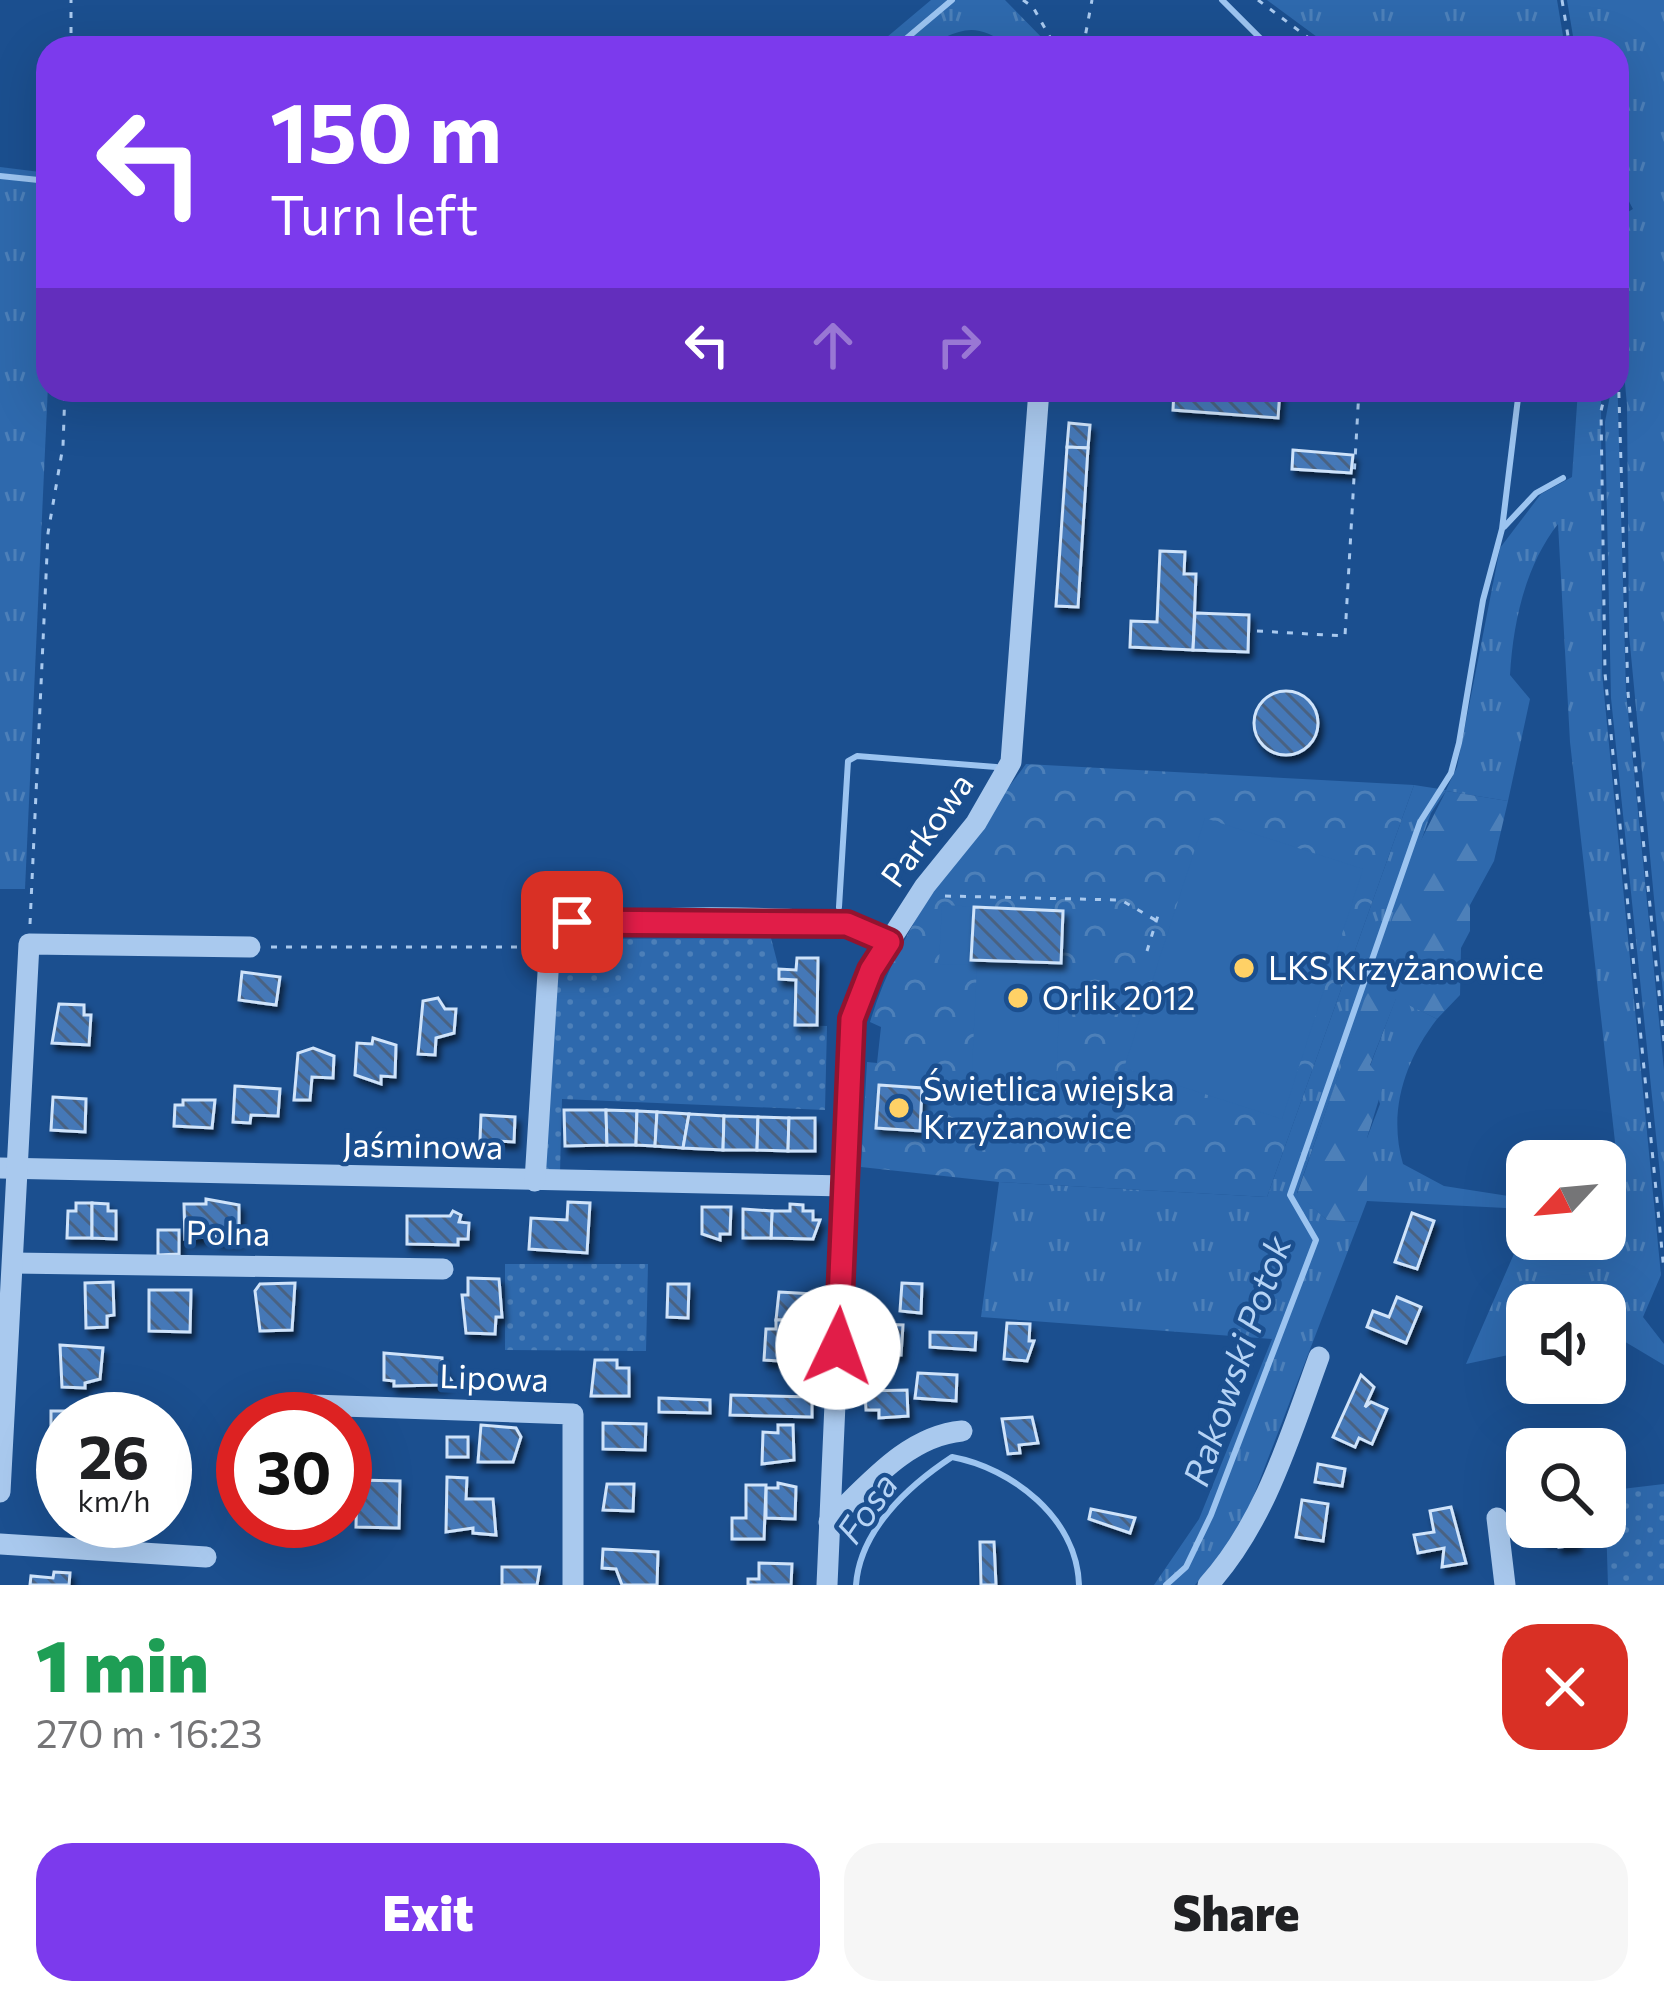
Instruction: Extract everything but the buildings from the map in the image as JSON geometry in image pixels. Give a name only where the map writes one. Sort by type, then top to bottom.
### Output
[{"type":"street","name":"Parkowa","points":[[827,1585],[852,1019],[871,970],[920,894],[976,824],[1011,762],[1039,402]]},
{"type":"street","points":[[535,1181],[556,929],[572,922],[623,919],[847,924],[889,942]]},
{"type":"street","points":[[0,1492],[13,1263],[10,1156],[29,944],[250,946]]},
{"type":"street","name":"Jaśminowa","points":[[10,1156],[535,1181],[845,1186]]},
{"type":"street","name":"Polna","points":[[13,1263],[442,1269]]},
{"type":"street","points":[[1208,1585],[1244,1537],[1266,1496],[1319,1357]]},
{"type":"street","name":"Lipowa","points":[[372,1407],[573,1414],[573,1585]]},
{"type":"street","points":[[829,1522],[890,1465],[934,1433],[962,1431]]},
{"type":"street","points":[[1496,1518],[1505,1585]]},
{"type":"street","points":[[0,1544],[206,1557]]},
{"type":"path","points":[[71,0],[71,36]]},
{"type":"path","points":[[1023,0],[1033,7],[1049,36]]},
{"type":"path","points":[[1085,36],[1091,0]]},
{"type":"path","points":[[1258,0],[1306,36]]},
{"type":"path","points":[[1562,0],[1568,36]]},
{"type":"path","points":[[29,944],[48,533],[62,446],[64,402]]},
{"type":"path","points":[[1257,631],[1345,636],[1359,402]]},
{"type":"path","points":[[1603,402],[1605,673],[1664,1271]]},
{"type":"path","points":[[1620,402],[1628,693],[1664,1041]]},
{"type":"path","points":[[920,894],[1121,900],[1156,921]]},
{"type":"path","points":[[1147,951],[1160,909]]},
{"type":"path","points":[[250,946],[552,947]]},
{"type":"green space","points":[[931,0],[1005,0],[1040,36],[992,36],[972,30],[949,36],[888,36]]},
{"type":"green space","points":[[1267,0],[1557,0],[1563,36],[1316,36]]},
{"type":"green space","points":[[1567,0],[1664,0],[1664,1004],[1629,634],[1627,402],[1629,211],[1633,209],[1629,202],[1629,36],[1573,36]]},
{"type":"green space","points":[[0,167],[36,172],[36,402],[47,402],[25,889],[0,889]]},
{"type":"green space","points":[[1577,402],[1601,402],[1602,673],[1661,1275],[1643,1317],[1664,1344],[1664,1365],[1626,1342],[1626,1284],[1506,1284],[1506,1355],[1466,1364],[1511,1260],[1626,1260],[1626,1140],[1615,1140],[1570,742],[1558,524],[1529,577],[1514,635],[1510,675],[1530,699],[1508,801],[1446,791],[1431,813],[1297,1193],[1327,1220],[1359,1222],[1239,1534],[1195,1585],[1154,1585],[1199,1519],[1272,1339],[981,1317],[999,1182],[1267,1197],[1414,785],[1446,790],[1457,767],[1500,548],[1541,494],[1572,477]]},
{"type":"green space","points":[[1609,402],[1618,402],[1626,693],[1664,1070],[1664,1213],[1611,698],[1605,422]]},
{"type":"green space","points":[[1026,764],[1414,785],[1267,1197],[999,1182],[861,1167],[867,1062],[877,1063],[881,1027],[870,1022],[883,986],[937,886]]},
{"type":"green space","points":[[1446,791],[1508,801],[1494,861],[1470,905],[1470,931],[1461,948],[1460,995],[1437,1019],[1396,999],[1370,1065],[1384,1083],[1367,1138],[1367,1201],[1359,1222],[1327,1220],[1297,1194],[1417,848]]},
{"type":"green space","name":"LKS Krzyżanowice","points":[[1205,818],[1363,869],[1282,1119],[1124,1068]]},
{"type":"green space","name":"Orlik 2012","points":[[942,905],[1063,911],[1054,1136],[969,1133],[977,965],[939,964]]},
{"type":"green space","points":[[771,938],[779,969],[796,980],[795,1025],[827,1026],[825,1110],[562,1099],[560,1173],[542,1172],[559,939]]},
{"type":"green space","points":[[1396,998],[1437,1019],[1416,1052],[1402,1088],[1397,1125],[1403,1164],[1444,1186],[1506,1196],[1506,1208],[1367,1201],[1367,1138],[1380,1104],[1370,1066]]},
{"type":"green space","points":[[505,1264],[648,1264],[646,1351],[505,1350]]},
{"type":"green space","points":[[1664,1484],[1664,1585],[1608,1585],[1607,1548],[1626,1548],[1626,1489]]},
{"type":"waterway","points":[[909,36],[952,0]]},
{"type":"waterway","name":"Rakowski Potok","points":[[1222,0],[1258,36]]},
{"type":"waterway","points":[[0,176],[36,180]]},
{"type":"waterway","name":"Rakowski Potok","points":[[1166,1585],[1186,1567],[1211,1515],[1316,1240],[1290,1195],[1420,822],[1451,773],[1483,600],[1502,529],[1518,402]]},
{"type":"waterway","points":[[1504,527],[1536,493],[1563,478]]},
{"type":"waterway","points":[[839,907],[848,761],[857,756],[996,767]]},
{"type":"waterway","name":"Fosa","points":[[856,1585],[866,1546],[889,1511],[952,1457],[997,1472],[1037,1500],[1067,1538],[1079,1585]]},
{"type":"place","name":"LKS Krzyżanowice","points":[[1244,968]]},
{"type":"place","name":"Orlik 2012","points":[[1018,998]]},
{"type":"place","name":"Świetlica wiejska Krzyżanowice","points":[[899,1108]]},
{"type":"route","points":[[572,922],[847,924],[889,942],[871,970],[852,1019],[838,1347]]}]
